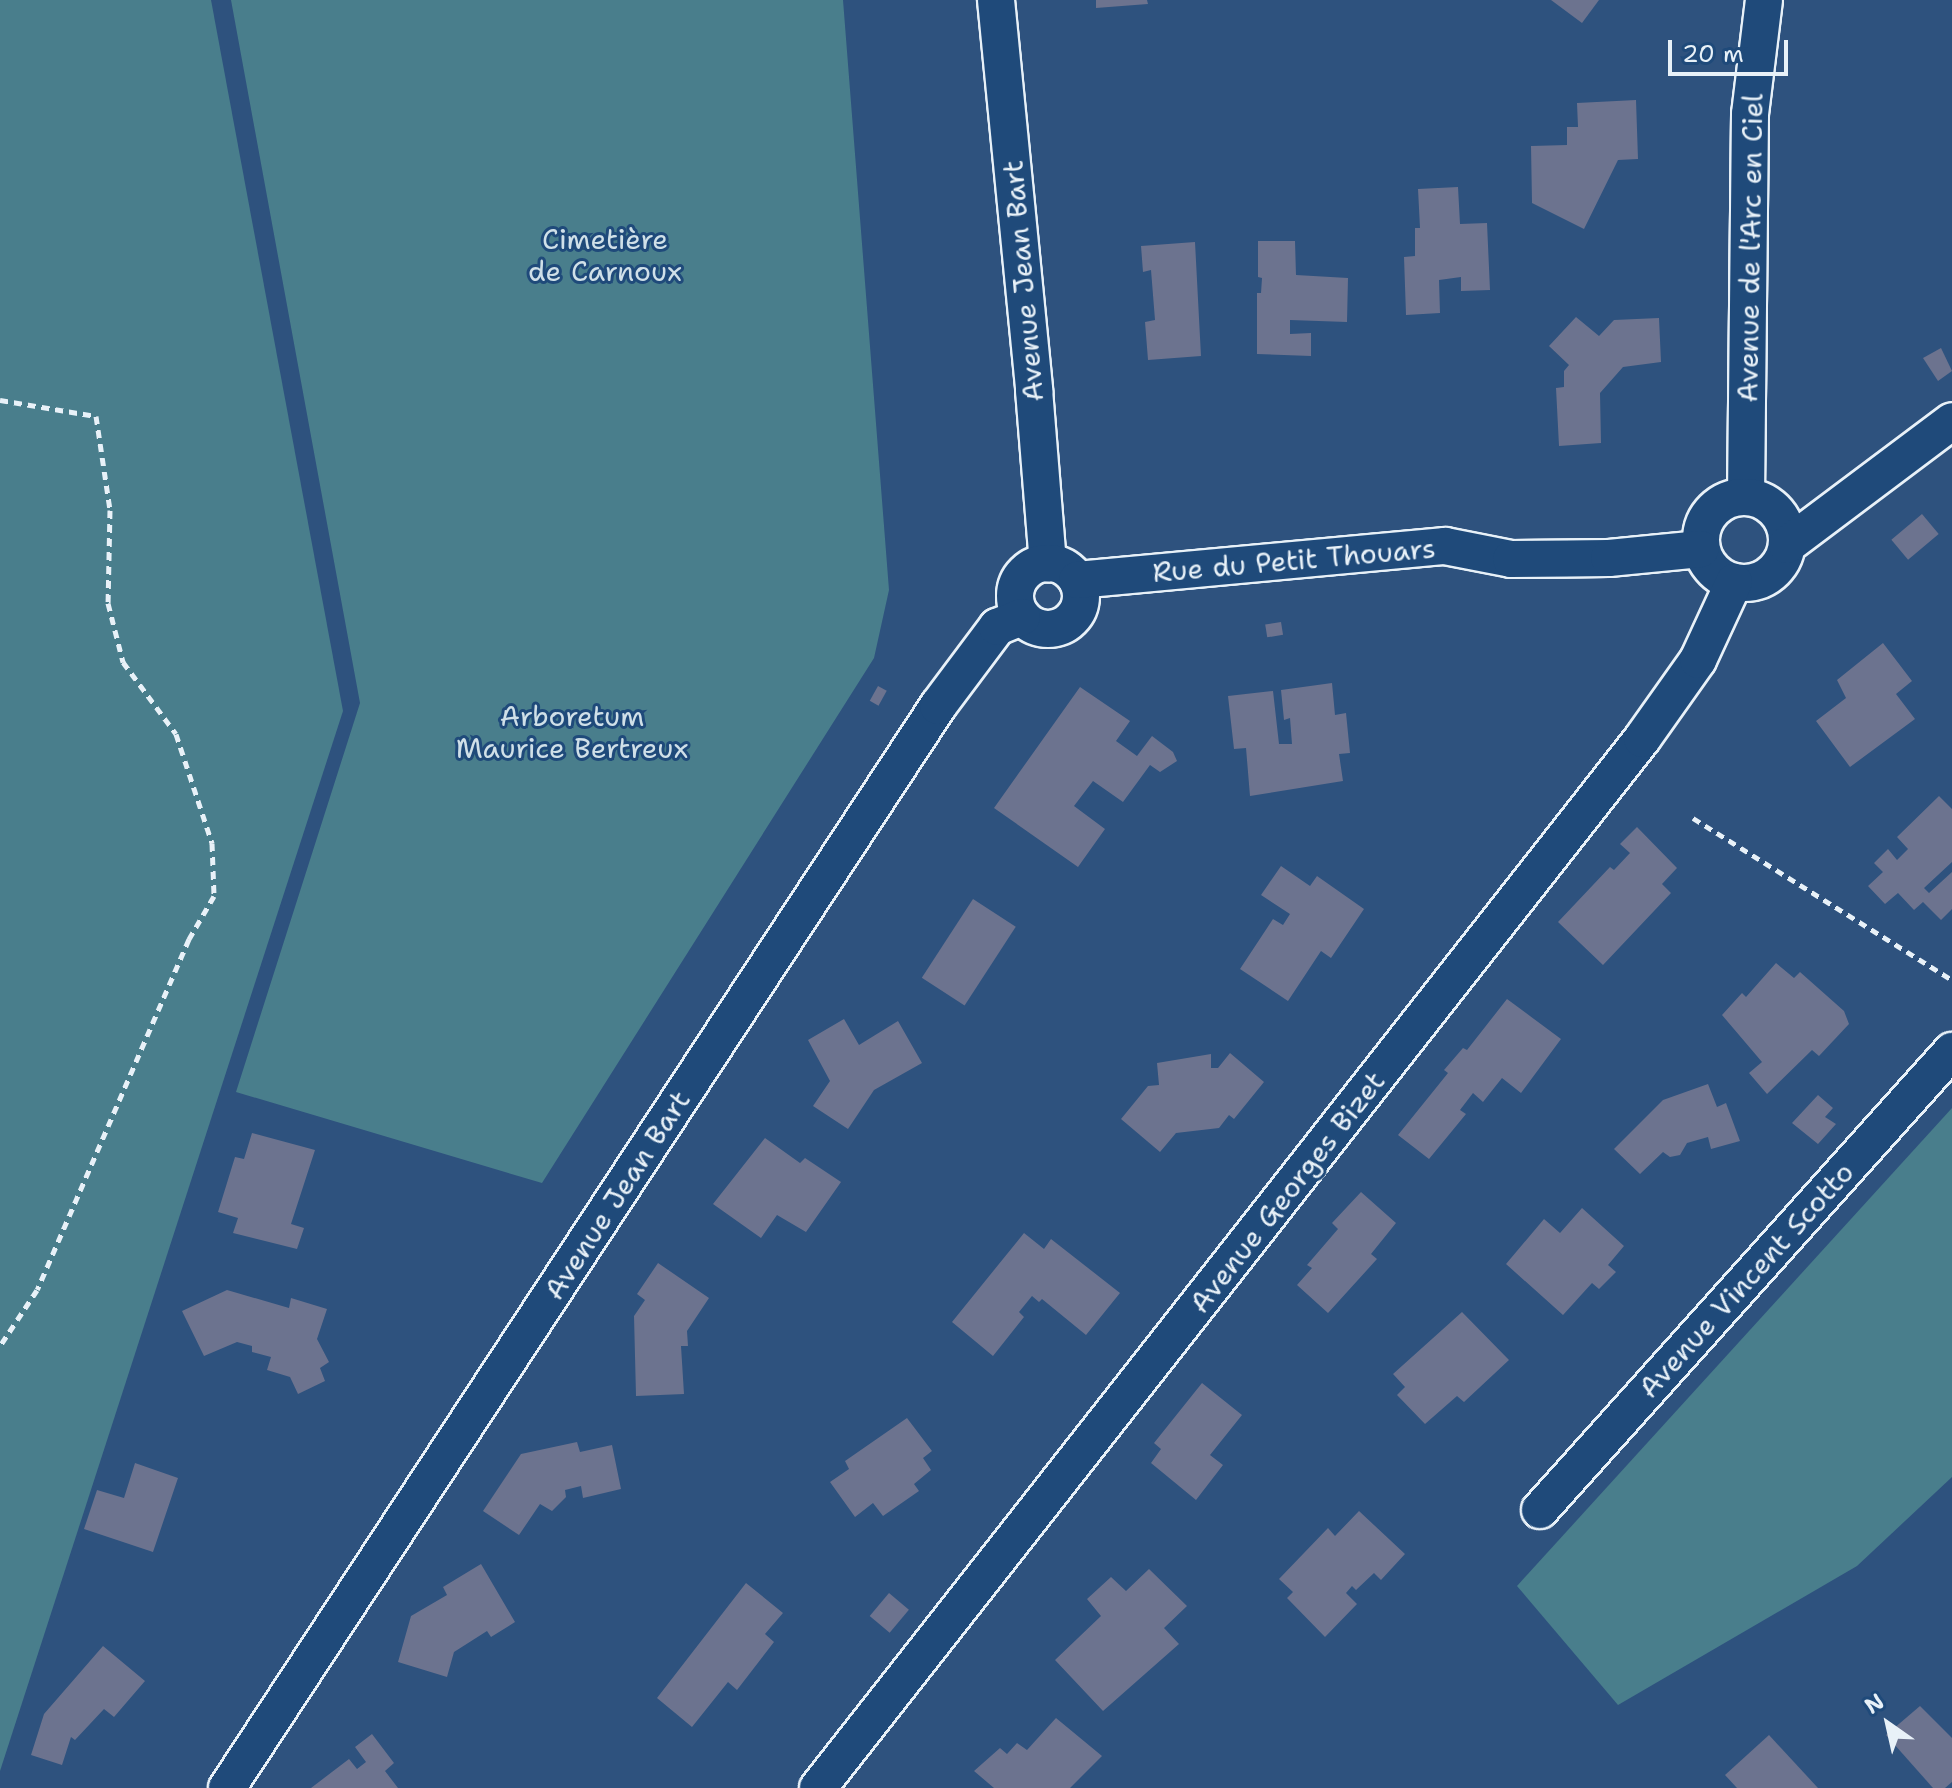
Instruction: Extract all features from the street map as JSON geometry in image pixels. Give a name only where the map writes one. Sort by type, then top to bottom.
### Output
[{"type":"street","name":"Avenue Jean Bart","points":[[996,0],[1062,572]]},
{"type":"street","name":"Avenue de l'Arc en Ciel","points":[[1746,497],[1750,114],[1764,0]]},
{"type":"street","points":[[1787,545],[1952,421]]},
{"type":"street","points":[[1746,497],[1772,507],[1781,517],[1787,545],[1781,562],[1768,575],[1752,582],[1734,582],[1716,573],[1701,549],[1704,523],[1711,512],[1721,503],[1746,497]]},
{"type":"street","name":"Rue du Petit Thouars","points":[[1062,572],[1445,546],[1511,559],[1609,558],[1701,549]]},
{"type":"street","points":[[1028,570],[1062,572],[1081,602],[1071,620],[1051,629],[1040,629],[1022,617],[1015,597],[1016,587],[1028,570]]},
{"type":"street","name":"Avenue Georges Bizet","points":[[818,1788],[1642,739],[1698,660],[1734,582]]},
{"type":"street","name":"Avenue Jean Bart","points":[[227,1788],[938,706],[997,627],[1022,617]]},
{"type":"street","name":"Avenue Vincent Scotto","points":[[1540,1510],[1952,1051]]},
{"type":"path","points":[[0,400],[96,416],[110,510],[108,603],[123,662],[176,734],[212,843],[214,896],[189,939],[37,1290],[0,1346]]},
{"type":"path","points":[[1693,818],[1952,980]]},
{"type":"green space","points":[[0,0],[211,0],[343,711],[0,1771]]},
{"type":"green space","points":[[231,0],[843,0],[889,590],[874,658],[542,1183],[236,1092],[360,703]]},
{"type":"green space","points":[[1952,1108],[1952,1477],[1857,1566],[1618,1705],[1517,1586]]},
{"type":"building","points":[[1096,0],[1147,0],[1148,4],[1096,8]]},
{"type":"building","points":[[1551,0],[1599,0],[1582,23]]},
{"type":"building","points":[[1636,100],[1638,159],[1618,160],[1584,229],[1532,203],[1531,146],[1567,145],[1567,127],[1578,127],[1577,103]]},
{"type":"building","points":[[1458,187],[1460,224],[1487,223],[1490,290],[1461,291],[1461,277],[1439,280],[1440,313],[1406,315],[1404,257],[1415,256],[1415,228],[1420,228],[1418,189]]},
{"type":"building","points":[[1258,241],[1295,241],[1296,275],[1348,278],[1347,322],[1290,320],[1290,334],[1311,333],[1311,356],[1257,354],[1257,293],[1261,293],[1262,278],[1258,277]]},
{"type":"building","points":[[1195,242],[1201,356],[1148,360],[1145,322],[1155,320],[1151,270],[1143,272],[1141,246]]},
{"type":"building","points":[[1576,317],[1599,336],[1614,320],[1659,318],[1661,362],[1623,367],[1600,393],[1601,443],[1559,446],[1556,388],[1564,387],[1564,371],[1569,365],[1549,346]]},
{"type":"building","points":[[1941,348],[1952,371],[1938,381],[1923,358]]},
{"type":"building","points":[[1922,514],[1939,534],[1908,560],[1891,540]]},
{"type":"building","points":[[1281,622],[1283,635],[1267,637],[1265,625]]},
{"type":"building","points":[[1883,643],[1912,681],[1896,694],[1915,719],[1850,767],[1816,721],[1846,698],[1837,680]]},
{"type":"building","points":[[1332,683],[1335,715],[1346,713],[1350,753],[1339,754],[1343,781],[1250,796],[1246,748],[1234,749],[1228,696],[1273,691],[1279,744],[1292,744],[1290,718],[1284,720],[1281,690]]},
{"type":"building","points":[[878,686],[887,691],[879,706],[870,701]]},
{"type":"building","points":[[1080,687],[1130,721],[1116,741],[1137,756],[1152,736],[1173,752],[1177,761],[1160,772],[1150,765],[1123,802],[1093,781],[1074,806],[1105,829],[1078,867],[994,808]]},
{"type":"building","points":[[1939,796],[1952,809],[1952,862],[1924,888],[1929,893],[1952,872],[1952,909],[1941,920],[1923,902],[1914,910],[1898,893],[1885,904],[1868,886],[1883,872],[1874,863],[1888,849],[1897,860],[1908,849],[1897,837]]},
{"type":"building","points":[[1637,827],[1677,868],[1662,884],[1671,893],[1603,965],[1558,922],[1610,867],[1614,870],[1630,853],[1620,844]]},
{"type":"building","points":[[1281,866],[1310,886],[1317,876],[1364,909],[1331,958],[1321,951],[1288,1001],[1240,969],[1273,919],[1283,925],[1290,914],[1261,895]]},
{"type":"building","points":[[973,899],[1016,927],[965,1006],[922,978]]},
{"type":"building","points":[[1776,963],[1794,978],[1800,972],[1844,1011],[1849,1024],[1819,1056],[1812,1050],[1767,1094],[1749,1073],[1762,1062],[1722,1015],[1742,993],[1746,997]]},
{"type":"building","points":[[1507,999],[1561,1039],[1521,1093],[1502,1078],[1483,1102],[1473,1093],[1460,1110],[1466,1114],[1429,1159],[1398,1135],[1448,1073],[1444,1070],[1463,1048],[1467,1050]]},
{"type":"building","points":[[844,1019],[859,1045],[898,1021],[922,1063],[874,1090],[848,1129],[813,1106],[830,1081],[808,1040]]},
{"type":"building","points":[[1230,1053],[1264,1082],[1234,1119],[1229,1115],[1219,1128],[1176,1133],[1160,1152],[1121,1119],[1148,1086],[1159,1085],[1157,1063],[1211,1054],[1211,1068],[1218,1068]]},
{"type":"building","points":[[1708,1084],[1717,1107],[1726,1103],[1740,1141],[1711,1149],[1708,1137],[1687,1143],[1680,1155],[1670,1157],[1663,1152],[1640,1174],[1614,1149],[1663,1100]]},
{"type":"building","points":[[1818,1095],[1833,1108],[1825,1117],[1836,1124],[1818,1144],[1792,1123]]},
{"type":"building","points":[[252,1133],[315,1150],[291,1224],[304,1228],[297,1249],[233,1233],[238,1218],[218,1212],[235,1157],[244,1159]]},
{"type":"building","points":[[765,1138],[800,1163],[805,1158],[841,1182],[806,1232],[777,1215],[761,1238],[713,1204]]},
{"type":"building","points":[[1361,1192],[1396,1223],[1371,1254],[1377,1259],[1328,1313],[1297,1285],[1312,1268],[1307,1265],[1338,1229],[1332,1223]]},
{"type":"building","points":[[1582,1208],[1624,1246],[1608,1265],[1616,1272],[1599,1289],[1592,1283],[1563,1315],[1506,1264],[1544,1219],[1560,1233]]},
{"type":"building","points":[[1024,1233],[1044,1249],[1051,1239],[1120,1293],[1086,1335],[1042,1299],[1039,1302],[1032,1296],[1019,1312],[1024,1317],[993,1356],[952,1322]]},
{"type":"building","points":[[658,1263],[709,1298],[687,1331],[688,1346],[681,1346],[684,1394],[636,1396],[634,1316],[645,1300],[637,1294]]},
{"type":"building","points":[[227,1290],[289,1308],[291,1298],[327,1309],[317,1339],[329,1362],[320,1368],[325,1381],[298,1394],[290,1377],[267,1370],[271,1357],[252,1352],[252,1346],[237,1342],[204,1356],[182,1311]]},
{"type":"building","points":[[1462,1312],[1509,1360],[1464,1402],[1457,1396],[1425,1424],[1397,1395],[1405,1387],[1393,1374]]},
{"type":"building","points":[[1202,1383],[1242,1415],[1210,1455],[1223,1465],[1196,1500],[1151,1463],[1161,1449],[1154,1443]]},
{"type":"building","points":[[907,1418],[932,1451],[923,1458],[931,1470],[914,1484],[919,1491],[883,1516],[873,1503],[855,1517],[830,1482],[849,1469],[845,1461]]},
{"type":"building","points":[[577,1442],[580,1452],[612,1445],[621,1489],[583,1498],[581,1486],[565,1490],[566,1497],[552,1511],[540,1504],[519,1535],[483,1511],[521,1454]]},
{"type":"building","points":[[135,1463],[178,1478],[153,1552],[84,1529],[97,1490],[124,1498]]},
{"type":"building","points":[[1359,1511],[1405,1554],[1381,1580],[1374,1573],[1356,1590],[1352,1586],[1346,1593],[1357,1604],[1325,1637],[1287,1598],[1293,1592],[1279,1579],[1328,1528],[1335,1536]]},
{"type":"building","points":[[481,1564],[515,1622],[491,1637],[487,1631],[454,1652],[447,1677],[398,1662],[411,1616],[447,1595],[443,1587]]},
{"type":"building","points":[[1149,1569],[1187,1606],[1164,1628],[1179,1644],[1103,1711],[1055,1660],[1101,1616],[1087,1599],[1111,1577],[1126,1591]]},
{"type":"building","points":[[746,1583],[783,1613],[765,1634],[774,1642],[737,1690],[728,1682],[692,1727],[657,1698]]},
{"type":"building","points":[[889,1593],[909,1610],[890,1633],[870,1616]]},
{"type":"building","points":[[103,1646],[145,1681],[114,1717],[104,1709],[75,1740],[71,1737],[62,1765],[31,1755],[44,1714]]},
{"type":"building","points":[[1920,1706],[1952,1738],[1952,1782],[1945,1788],[1933,1788],[1886,1735]]},
{"type":"building","points":[[1056,1718],[1102,1756],[1070,1788],[994,1788],[974,1771],[1000,1748],[1007,1754],[1017,1743],[1027,1750]]},
{"type":"building","points":[[372,1734],[394,1763],[385,1771],[398,1788],[311,1788],[349,1759],[357,1769],[366,1762],[355,1747]]},
{"type":"building","points":[[1769,1735],[1818,1788],[1737,1788],[1725,1775]]},
{"type":"park label","name":"Cimetière de Carnoux","points":[[605,255]]},
{"type":"park label","name":"Arboretum Maurice Bertreux","points":[[572,732]]}]
